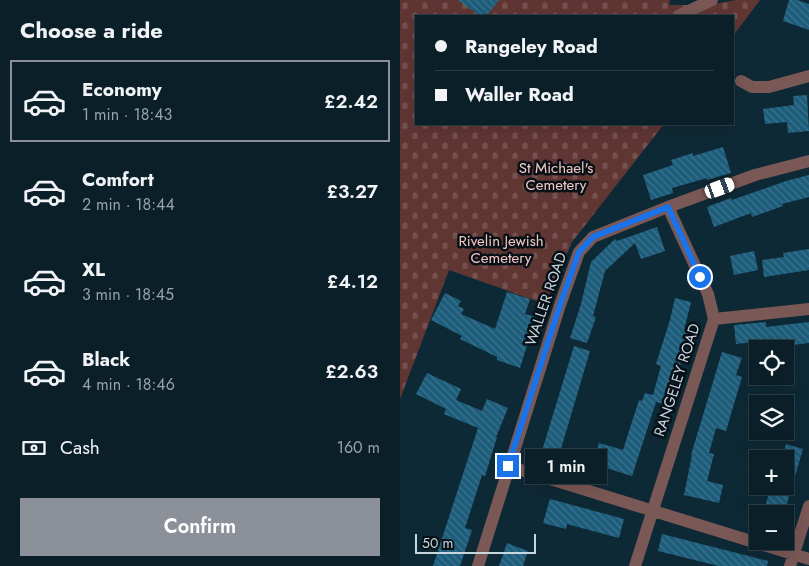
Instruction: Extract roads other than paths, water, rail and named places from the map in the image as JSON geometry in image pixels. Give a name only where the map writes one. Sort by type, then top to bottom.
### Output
[{"type":"street","points":[[680,15],[712,0]]},
{"type":"street","points":[[741,81],[752,87],[769,87],[809,76]]},
{"type":"street","name":"WALLER ROAD","points":[[478,566],[508,466],[579,252],[593,237],[668,207],[755,175],[809,161]]},
{"type":"street","name":"RANGELEY ROAD","points":[[635,566],[714,319],[708,294],[668,207]]},
{"type":"street","points":[[714,319],[809,309]]},
{"type":"street","points":[[508,466],[652,511],[792,560],[809,559]]},
{"type":"street","points":[[792,560],[809,506]]},
{"type":"park label","name":"St Michael's Cemetery","points":[[556,176]]},
{"type":"park label","name":"Rivelin Jewish Cemetery","points":[[501,250]]}]
